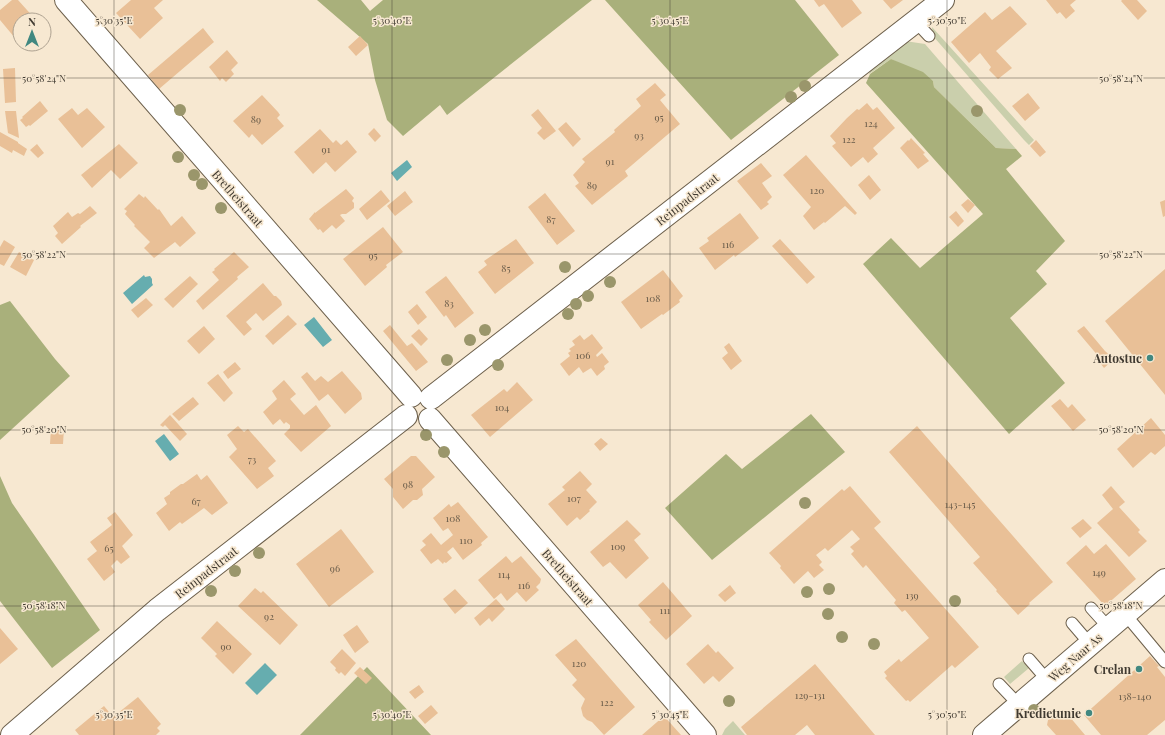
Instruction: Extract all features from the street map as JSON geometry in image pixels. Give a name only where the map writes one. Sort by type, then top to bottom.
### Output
[{"type":"street","name":"Bretheistraat","points":[[66,0],[419,407],[710,733]]},
{"type":"street","name":"Reinpadstraat","points":[[12,735],[157,610],[419,407],[922,29],[943,0]]},
{"type":"street","name":"Weg Naar As","points":[[984,735],[1165,580]]},
{"type":"lane","points":[[1091,608],[1117,621],[1165,662]]},
{"type":"lane","points":[[1072,623],[1090,644]]},
{"type":"lane","points":[[1029,659],[1048,681]]},
{"type":"lane","points":[[999,684],[1019,705]]},
{"type":"green space","points":[[317,0],[361,0],[370,11],[383,0],[592,0],[447,115],[440,105],[403,136],[387,120],[375,80],[368,44]]},
{"type":"green space","points":[[605,0],[795,0],[839,55],[731,140]]},
{"type":"green space","points":[[932,27],[1034,140],[1029,145],[933,36]]},
{"type":"green space","points":[[905,41],[925,44],[1016,149],[996,148],[934,87],[933,81],[891,59],[869,74],[871,65]]},
{"type":"green space","points":[[891,59],[923,72],[933,81],[934,87],[996,148],[1016,149],[1022,156],[1006,169],[1065,241],[1036,271],[1047,284],[1010,318],[1065,383],[1009,434],[863,264],[891,238],[920,268],[983,214],[866,83],[870,74]]},
{"type":"green space","points":[[10,301],[70,376],[0,440],[0,305]]},
{"type":"green space","points":[[811,414],[845,452],[712,560],[665,508],[726,454],[742,469]]},
{"type":"green space","points":[[0,476],[12,503],[100,630],[52,668],[0,601]]},
{"type":"green space","points":[[1022,661],[1029,668],[1010,684],[1004,677]]},
{"type":"green space","points":[[367,667],[431,735],[300,735]]},
{"type":"green space","points":[[733,721],[745,735],[722,735],[725,729]]},
{"type":"water","points":[[407,160],[412,167],[397,181],[391,173]]},
{"type":"water","points":[[144,275],[145,277],[150,276],[153,285],[132,304],[123,293]]},
{"type":"water","points":[[314,317],[332,340],[323,347],[304,325]]},
{"type":"water","points":[[164,434],[179,454],[170,461],[155,441]]},
{"type":"water","points":[[265,663],[277,675],[257,695],[245,683]]},
{"type":"building","points":[[12,0],[18,0],[29,12],[12,12],[12,34],[0,20],[0,10]]},
{"type":"building","points":[[131,0],[163,0],[154,8],[163,18],[140,39],[116,13]]},
{"type":"building","points":[[814,0],[852,0],[862,13],[842,28],[824,4],[819,7]]},
{"type":"building","points":[[883,0],[903,0],[891,9]]},
{"type":"building","points":[[1046,0],[1076,0],[1070,5],[1075,11],[1066,19],[1060,12],[1057,14]]},
{"type":"building","points":[[1137,0],[1147,11],[1138,20],[1121,1]]},
{"type":"building","points":[[1010,6],[1027,24],[996,51],[1012,68],[998,79],[989,70],[991,67],[980,53],[969,63],[951,42],[985,12],[992,20]]},
{"type":"building","points":[[203,28],[214,42],[159,89],[148,75]]},
{"type":"building","points":[[360,36],[368,45],[356,56],[348,47]]},
{"type":"building","points":[[227,50],[238,63],[231,70],[234,74],[226,82],[222,78],[220,81],[209,67]]},
{"type":"building","points":[[15,68],[16,102],[5,103],[3,69]]},
{"type":"building","points":[[655,83],[666,95],[660,100],[680,124],[625,171],[628,176],[592,205],[575,186],[579,183],[573,175],[585,162],[582,159],[615,132],[614,130],[641,106],[636,99]]},
{"type":"building","points":[[1028,93],[1040,108],[1025,121],[1012,106]]},
{"type":"building","points":[[262,95],[278,112],[280,115],[277,118],[284,126],[262,145],[252,134],[249,138],[233,121]]},
{"type":"building","points":[[40,101],[48,111],[30,126],[29,125],[26,127],[20,120]]},
{"type":"building","points":[[867,103],[873,110],[877,107],[895,128],[873,148],[878,154],[868,163],[863,157],[851,167],[832,146],[836,143],[830,136],[857,109],[859,110]]},
{"type":"building","points":[[72,108],[78,115],[87,108],[105,127],[82,148],[58,119]]},
{"type":"building","points":[[538,109],[556,131],[544,140],[537,133],[542,128],[531,115]]},
{"type":"building","points":[[5,111],[16,111],[19,138],[8,133]]},
{"type":"building","points":[[566,122],[581,139],[573,147],[558,129]]},
{"type":"building","points":[[374,128],[381,136],[375,142],[368,134]]},
{"type":"building","points":[[320,129],[333,143],[336,140],[341,145],[347,140],[357,152],[335,172],[326,162],[313,174],[294,152]]},
{"type":"building","points":[[0,132],[27,149],[24,156],[13,150],[12,153],[0,146]]},
{"type":"building","points":[[911,138],[925,153],[923,154],[929,161],[918,169],[900,148]]},
{"type":"building","points":[[1036,140],[1046,152],[1040,157],[1030,146]]},
{"type":"building","points":[[37,144],[44,153],[38,158],[30,150]]},
{"type":"building","points":[[119,144],[138,163],[120,179],[111,170],[92,188],[81,175]]},
{"type":"building","points":[[806,155],[857,213],[855,215],[845,206],[814,230],[803,216],[811,207],[783,175]]},
{"type":"building","points":[[761,163],[772,176],[762,183],[772,197],[767,202],[769,204],[761,210],[737,181]]},
{"type":"building","points":[[869,175],[881,190],[870,200],[858,185]]},
{"type":"building","points":[[346,189],[354,198],[352,201],[354,203],[354,208],[346,214],[340,215],[345,221],[336,229],[332,225],[323,233],[320,229],[318,230],[309,219],[315,212]]},
{"type":"building","points":[[381,190],[390,201],[367,220],[359,209]]},
{"type":"building","points":[[405,191],[413,202],[395,216],[387,206]]},
{"type":"building","points":[[545,193],[575,231],[557,245],[528,207]]},
{"type":"building","points":[[139,194],[144,198],[145,196],[158,210],[159,209],[171,226],[182,216],[196,233],[180,247],[175,242],[154,258],[144,248],[150,242],[134,226],[135,225],[125,214],[127,211],[124,209]]},
{"type":"building","points":[[968,199],[975,205],[968,213],[961,205]]},
{"type":"building","points":[[1165,200],[1165,216],[1163,217],[1160,202]]},
{"type":"building","points":[[90,206],[97,213],[80,226],[81,227],[62,244],[55,236],[58,233],[53,226],[68,212],[72,217],[78,213],[80,214]]},
{"type":"building","points":[[956,211],[964,221],[958,227],[949,217]]},
{"type":"building","points":[[740,213],[759,238],[735,257],[734,255],[715,270],[699,248],[709,241],[707,238]]},
{"type":"building","points":[[383,227],[403,252],[386,265],[387,267],[365,286],[343,259]]},
{"type":"building","points":[[516,239],[534,263],[495,294],[478,272],[487,265],[484,261]]},
{"type":"building","points":[[780,239],[815,277],[807,284],[772,246]]},
{"type":"building","points":[[4,240],[15,247],[4,266],[0,264],[0,247]]},
{"type":"building","points":[[19,252],[34,260],[26,276],[10,267]]},
{"type":"building","points":[[234,252],[249,267],[237,277],[238,279],[203,310],[196,301],[219,280],[212,272],[215,270],[214,269]]},
{"type":"building","name":"Autostuc","points":[[1165,269],[1165,395],[1105,321]]},
{"type":"building","points":[[663,270],[683,296],[679,300],[680,302],[641,329],[621,302]]},
{"type":"building","points":[[190,276],[198,284],[173,308],[164,299]]},
{"type":"building","points":[[446,276],[474,313],[455,328],[446,315],[444,317],[425,292]]},
{"type":"building","points":[[263,283],[274,296],[281,301],[282,305],[263,321],[256,313],[246,322],[252,329],[244,336],[226,316]]},
{"type":"building","points":[[146,298],[153,305],[138,318],[131,310]]},
{"type":"building","points":[[417,304],[427,317],[418,325],[408,312]]},
{"type":"building","points":[[288,315],[297,324],[273,345],[265,336]]},
{"type":"building","points":[[390,325],[407,346],[412,343],[428,362],[416,371],[383,331]]},
{"type":"building","points":[[204,326],[215,339],[199,354],[187,341]]},
{"type":"building","points":[[1084,326],[1105,351],[1114,359],[1104,368],[1097,359],[1099,357],[1077,331]]},
{"type":"building","points":[[419,329],[428,339],[421,346],[411,336]]},
{"type":"building","points":[[592,334],[603,348],[596,355],[597,357],[602,353],[609,362],[604,366],[605,369],[597,376],[591,368],[583,373],[579,367],[569,376],[560,364],[570,356],[568,353],[571,351],[569,349],[575,345],[572,341],[580,335],[584,340]]},
{"type":"building","points":[[729,343],[742,361],[731,370],[722,358],[728,353],[724,347]]},
{"type":"building","points":[[235,362],[241,369],[228,379],[223,372]]},
{"type":"building","points":[[342,371],[361,393],[362,399],[345,414],[328,394],[319,401],[301,377],[307,372],[315,381],[321,376],[328,382]]},
{"type":"building","points":[[218,374],[233,393],[224,402],[207,383]]},
{"type":"building","points":[[284,380],[296,394],[290,399],[304,415],[316,405],[331,426],[301,452],[284,434],[290,428],[290,425],[286,422],[284,424],[280,419],[273,425],[263,412],[277,399],[272,391]]},
{"type":"building","points":[[517,382],[533,400],[490,437],[471,415],[504,389],[507,392]]},
{"type":"building","points":[[193,397],[199,404],[179,421],[172,414]]},
{"type":"building","points":[[1060,399],[1068,408],[1072,404],[1086,420],[1073,431],[1051,406]]},
{"type":"building","points":[[170,415],[187,434],[180,441],[165,425],[163,427],[160,425]]},
{"type":"building","points":[[1151,418],[1165,435],[1165,446],[1155,455],[1151,452],[1133,468],[1117,449]]},
{"type":"building","points":[[238,426],[244,432],[248,429],[276,461],[268,468],[274,476],[257,489],[229,457],[237,449],[227,435]]},
{"type":"building","points":[[917,426],[1053,582],[1018,615],[973,563],[980,557],[889,452]]},
{"type":"building","points":[[51,427],[64,428],[63,444],[50,444]]},
{"type":"building","points":[[601,438],[608,444],[600,451],[594,444]]},
{"type":"building","points":[[411,456],[416,456],[435,477],[422,489],[423,495],[417,500],[413,500],[403,509],[393,497],[393,489],[384,479]]},
{"type":"building","points":[[580,471],[592,484],[586,490],[597,502],[580,520],[577,517],[567,526],[548,504],[565,490],[562,487]]},
{"type":"building","points":[[197,474],[201,480],[207,475],[228,503],[212,515],[204,508],[182,524],[180,522],[169,531],[156,513],[167,504],[164,498],[170,494],[170,492]]},
{"type":"building","points":[[850,486],[881,522],[874,528],[979,647],[955,668],[952,665],[910,702],[908,700],[906,701],[885,678],[887,676],[884,672],[899,659],[901,662],[929,638],[905,610],[902,612],[894,603],[896,600],[866,565],[863,568],[851,554],[854,551],[850,547],[860,539],[852,530],[828,551],[825,548],[816,555],[822,562],[819,565],[824,570],[814,578],[808,571],[794,584],[769,553],[842,489],[844,491]]},
{"type":"building","points":[[1111,486],[1125,502],[1119,507],[1140,530],[1138,532],[1147,541],[1129,557],[1097,523],[1113,509],[1102,495]]},
{"type":"building","points":[[458,502],[488,537],[481,543],[482,545],[463,560],[453,547],[447,552],[452,558],[446,563],[444,562],[443,564],[438,559],[431,564],[420,550],[426,545],[422,541],[431,533],[441,545],[453,535],[448,528],[443,531],[433,518],[449,504],[451,507]]},
{"type":"building","points":[[115,512],[133,535],[122,546],[130,557],[121,564],[117,560],[111,566],[115,572],[104,581],[87,559],[97,551],[90,542],[112,525],[107,518]]},
{"type":"building","points":[[1083,519],[1092,528],[1080,538],[1071,528]]},
{"type":"building","points":[[627,520],[641,534],[634,540],[649,558],[626,579],[610,562],[603,567],[590,552]]},
{"type":"building","points":[[341,529],[374,572],[329,607],[296,564]]},
{"type":"building","points":[[1106,544],[1136,579],[1105,606],[1066,563],[1086,545],[1094,554]]},
{"type":"building","points":[[506,556],[512,563],[521,556],[541,579],[540,583],[536,587],[539,590],[526,602],[517,592],[507,601],[501,593],[494,599],[478,580]]},
{"type":"building","points":[[663,582],[692,616],[666,640],[649,622],[651,620],[638,605]]},
{"type":"building","points":[[730,585],[736,593],[725,602],[718,595]]},
{"type":"building","points":[[255,588],[261,593],[263,591],[298,625],[280,645],[238,606]]},
{"type":"building","points":[[455,589],[468,603],[455,614],[443,599]]},
{"type":"building","points":[[496,599],[505,609],[492,622],[489,618],[480,626],[474,618]]},
{"type":"building","points":[[217,621],[252,654],[233,674],[215,656],[217,654],[201,638]]},
{"type":"building","points":[[357,625],[369,642],[355,653],[343,635]]},
{"type":"building","points":[[0,628],[18,649],[0,664]]},
{"type":"building","points":[[576,639],[635,707],[604,735],[592,722],[583,716],[581,708],[585,699],[572,685],[577,680],[555,655]]},
{"type":"building","points":[[708,644],[716,653],[718,651],[734,668],[719,682],[713,676],[704,684],[686,664]]},
{"type":"building","points":[[342,649],[356,663],[345,676],[341,672],[339,674],[330,662]]},
{"type":"building","points":[[1150,656],[1159,666],[1157,667],[1165,677],[1165,720],[1147,735],[1101,735],[1084,715]]},
{"type":"building","points":[[815,664],[875,735],[815,735],[807,725],[795,735],[747,735],[741,727]]},
{"type":"building","points":[[360,667],[372,678],[366,684],[354,673]]},
{"type":"building","points":[[419,685],[424,692],[415,699],[409,692]]},
{"type":"building","points":[[138,697],[161,724],[157,728],[160,731],[156,735],[79,735],[75,730],[104,706],[113,717]]},
{"type":"building","points":[[431,705],[438,713],[425,724],[418,716]]},
{"type":"building","points":[[1064,710],[1085,735],[1056,735],[1047,725],[1048,720],[1052,717],[1056,717]]},
{"type":"building","points":[[664,716],[681,735],[642,735]]},
{"type":"place","name":"Autostuc","points":[[1150,358]]},
{"type":"place","name":"Crelan","points":[[1139,669]]},
{"type":"place","name":"Kredietunie","points":[[1089,713]]}]
